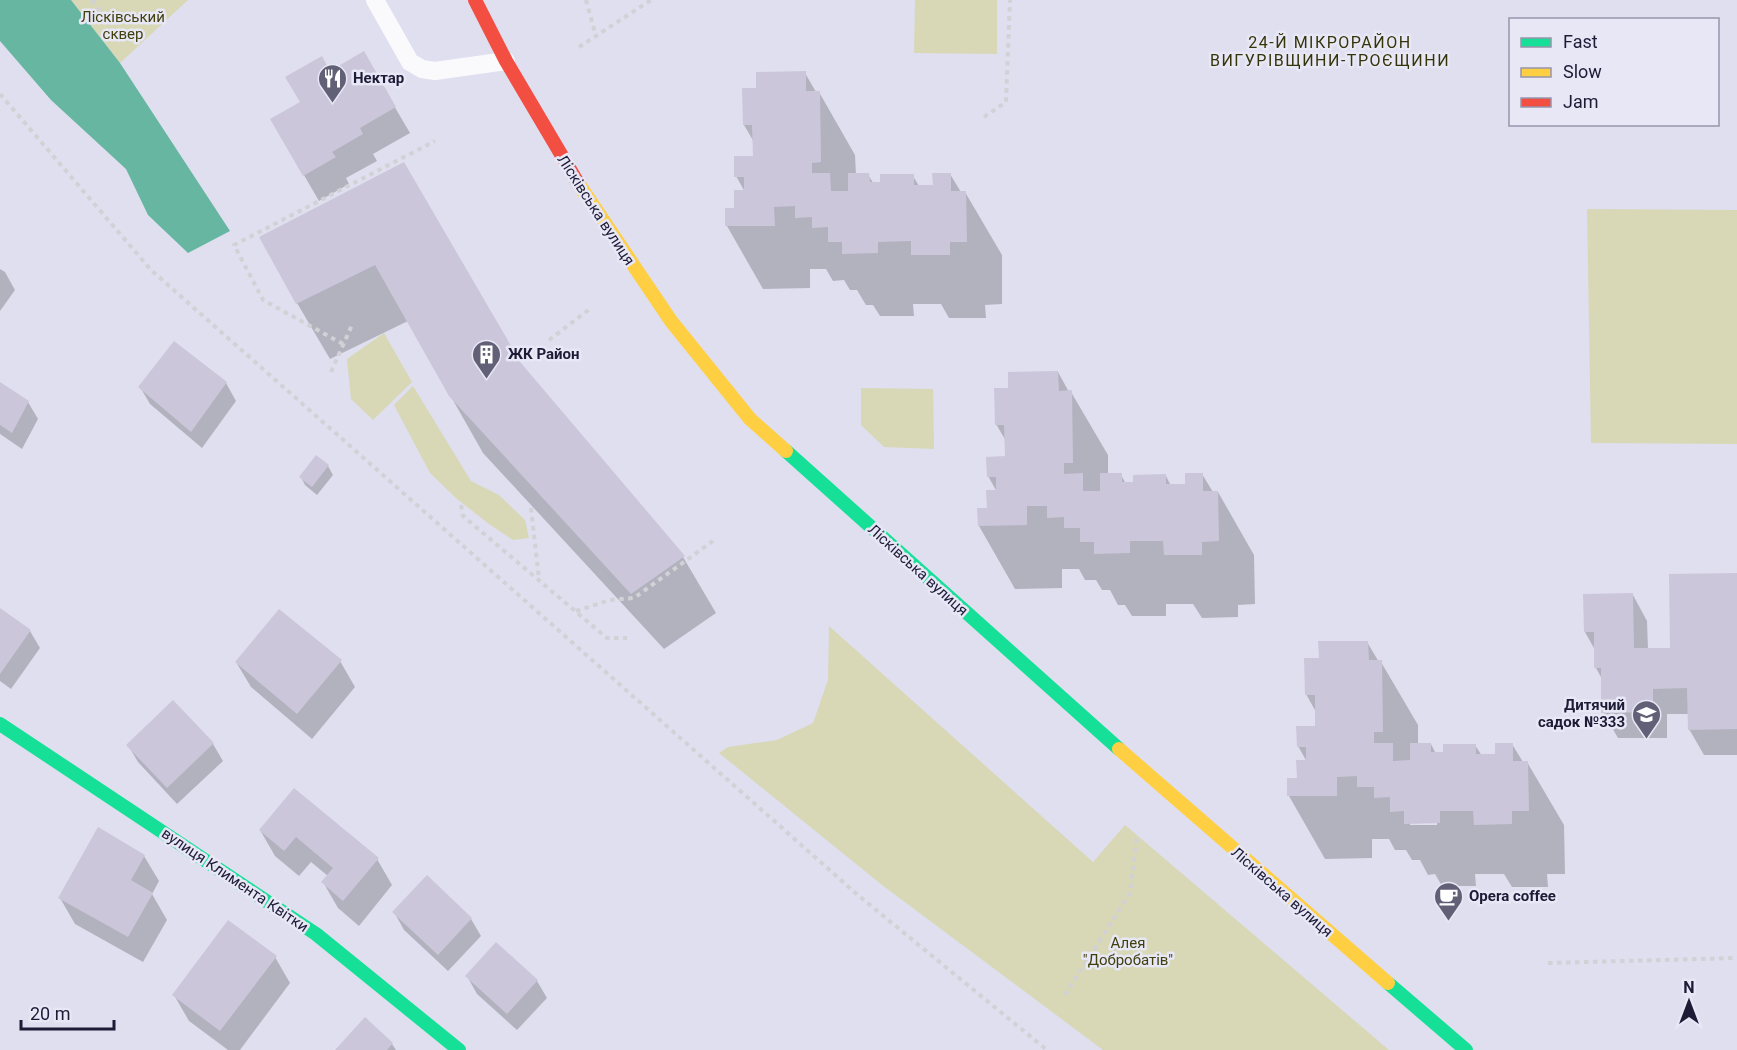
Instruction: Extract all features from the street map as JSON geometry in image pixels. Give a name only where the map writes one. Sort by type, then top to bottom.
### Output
[{"type":"street","name":"Лісківська вулиця","points":[[475,0],[506,61],[569,170],[671,321],[750,419],[1146,774],[1466,1050]]},
{"type":"street","name":"вулиця Климента Квітки","points":[[0,724],[316,934],[459,1050]]},
{"type":"lane","points":[[375,0],[410,62],[422,69],[435,70],[506,61]]},
{"type":"path","points":[[92,0],[122,39]]},
{"type":"path","points":[[586,0],[596,36]]},
{"type":"path","points":[[579,47],[651,0]]},
{"type":"path","points":[[984,117],[1006,102],[1010,0]]},
{"type":"path","points":[[0,94],[151,270],[859,896],[1047,1050]]},
{"type":"path","points":[[343,344],[263,300],[234,245],[435,141]]},
{"type":"path","points":[[549,340],[591,308]]},
{"type":"path","points":[[331,372],[352,325]]},
{"type":"path","points":[[461,506],[463,516],[607,638],[627,638]]},
{"type":"path","points":[[531,508],[539,580]]},
{"type":"path","points":[[576,611],[610,600],[634,598],[713,541]]},
{"type":"path","points":[[1065,995],[1130,893],[1137,836]]},
{"type":"path","points":[[1548,963],[1737,958]]},
{"type":"green space","name":"Лісківський сквер","points":[[71,0],[188,0],[120,63]]},
{"type":"green space","points":[[915,0],[997,0],[997,54],[914,53]]},
{"type":"green space","points":[[1587,209],[1737,210],[1737,444],[1591,443]]},
{"type":"green space","points":[[384,333],[412,382],[373,420],[351,399],[347,359]]},
{"type":"green space","points":[[413,386],[471,481],[499,495],[525,520],[529,538],[513,540],[457,499],[430,473],[394,405]]},
{"type":"green space","points":[[861,388],[933,389],[934,449],[884,447],[861,425]]},
{"type":"green space","name":"Алея \"Добробатів\"","points":[[829,626],[1093,862],[1125,825],[1389,1050],[1103,1050],[882,885],[719,753],[728,747],[777,740],[813,723],[828,680]]},
{"type":"shaded area","points":[[0,0],[71,0],[120,63],[230,231],[188,253],[148,215],[126,169],[51,100],[0,41]]},
{"type":"building","points":[[364,51],[396,107],[360,128],[363,134],[332,152],[336,157],[303,176],[270,119],[300,102],[285,77],[322,56],[330,71]]},
{"type":"building","points":[[806,71],[806,91],[820,91],[821,162],[812,163],[812,173],[830,173],[831,191],[848,191],[848,173],[869,173],[870,182],[880,182],[880,174],[914,174],[914,185],[933,185],[932,173],[951,173],[951,191],[966,191],[967,242],[950,242],[950,255],[911,255],[911,241],[878,242],[878,253],[842,254],[842,242],[828,242],[828,227],[812,228],[812,217],[795,218],[795,206],[774,207],[775,226],[725,226],[725,208],[734,208],[734,190],[744,190],[744,177],[734,177],[734,156],[753,156],[752,125],[743,125],[742,88],[756,88],[756,72]]},
{"type":"building","name":"ЖК Район","points":[[404,162],[521,363],[685,556],[631,594],[449,396],[375,265],[296,304],[259,237]]},
{"type":"building","points":[[174,341],[227,382],[191,432],[138,387]]},
{"type":"building","points":[[1058,371],[1059,391],[1072,390],[1073,463],[1064,463],[1064,474],[1083,473],[1083,491],[1100,491],[1100,473],[1122,473],[1122,482],[1133,482],[1133,475],[1166,474],[1166,484],[1185,484],[1185,473],[1203,473],[1203,491],[1218,491],[1219,541],[1202,542],[1202,555],[1164,555],[1163,541],[1130,541],[1130,553],[1094,554],[1094,542],[1080,542],[1080,528],[1064,528],[1064,517],[1047,518],[1047,506],[1027,506],[1027,525],[978,526],[977,508],[987,508],[986,490],[996,490],[996,477],[987,477],[986,457],[1005,456],[1004,425],[995,425],[994,388],[1008,388],[1008,372]]},
{"type":"building","points":[[0,382],[29,401],[12,433],[0,425]]},
{"type":"building","points":[[316,455],[329,465],[312,487],[299,477]]},
{"type":"building","points":[[1737,573],[1737,729],[1688,730],[1687,688],[1653,689],[1653,712],[1601,713],[1601,668],[1594,668],[1594,632],[1584,632],[1583,594],[1633,593],[1634,648],[1670,648],[1669,574]]},
{"type":"building","points":[[0,608],[31,630],[0,674]]},
{"type":"building","points":[[279,609],[342,660],[297,714],[235,662]]},
{"type":"building","points":[[1318,641],[1368,641],[1369,660],[1382,660],[1383,732],[1374,732],[1374,743],[1393,743],[1393,761],[1410,760],[1410,743],[1431,743],[1431,752],[1443,752],[1443,744],[1476,744],[1476,754],[1495,754],[1495,743],[1513,743],[1513,761],[1528,761],[1529,811],[1512,811],[1512,824],[1474,825],[1473,811],[1440,811],[1440,823],[1404,824],[1404,811],[1390,812],[1390,797],[1374,798],[1374,787],[1357,787],[1357,776],[1337,777],[1337,796],[1287,796],[1287,778],[1297,778],[1296,760],[1306,760],[1306,747],[1297,747],[1296,726],[1315,726],[1315,695],[1305,695],[1304,658],[1319,658]]},
{"type":"building","points":[[173,700],[214,743],[167,788],[126,745]]},
{"type":"building","points":[[294,788],[379,858],[343,901],[321,882],[333,868],[296,837],[284,851],[259,830]]},
{"type":"building","points":[[98,827],[145,855],[131,880],[153,893],[128,937],[58,898]]},
{"type":"building","points":[[427,875],[472,918],[438,955],[392,912]]},
{"type":"building","points":[[228,920],[277,956],[220,1031],[172,995]]},
{"type":"building","points":[[496,942],[538,980],[507,1014],[465,976]]},
{"type":"building","points":[[365,1017],[393,1043],[387,1050],[335,1050]]},
{"type":"traffic: fast","points":[[786,451],[1119,749]]},
{"type":"traffic: fast","points":[[0,724],[316,934],[459,1050]]},
{"type":"traffic: fast","points":[[1388,983],[1466,1050]]},
{"type":"traffic: slow","points":[[578,183],[671,321],[750,419],[786,451]]},
{"type":"traffic: slow","points":[[1119,749],[1388,983]]},
{"type":"traffic: jam","points":[[475,0],[506,61],[578,183]]},
{"type":"place","name":"Нектар","points":[[332,104]]},
{"type":"place","name":"ЖК Район","points":[[487,380]]},
{"type":"place","name":"Дитячий садок №333","points":[[1646,740]]},
{"type":"place","name":"Opera coffee","points":[[1448,922]]},
{"type":"district","name":"24-Й МІКРОРАЙОН ВИГУРІВЩИНИ-ТРОЄЩИНИ","points":[[1330,51]]}]
